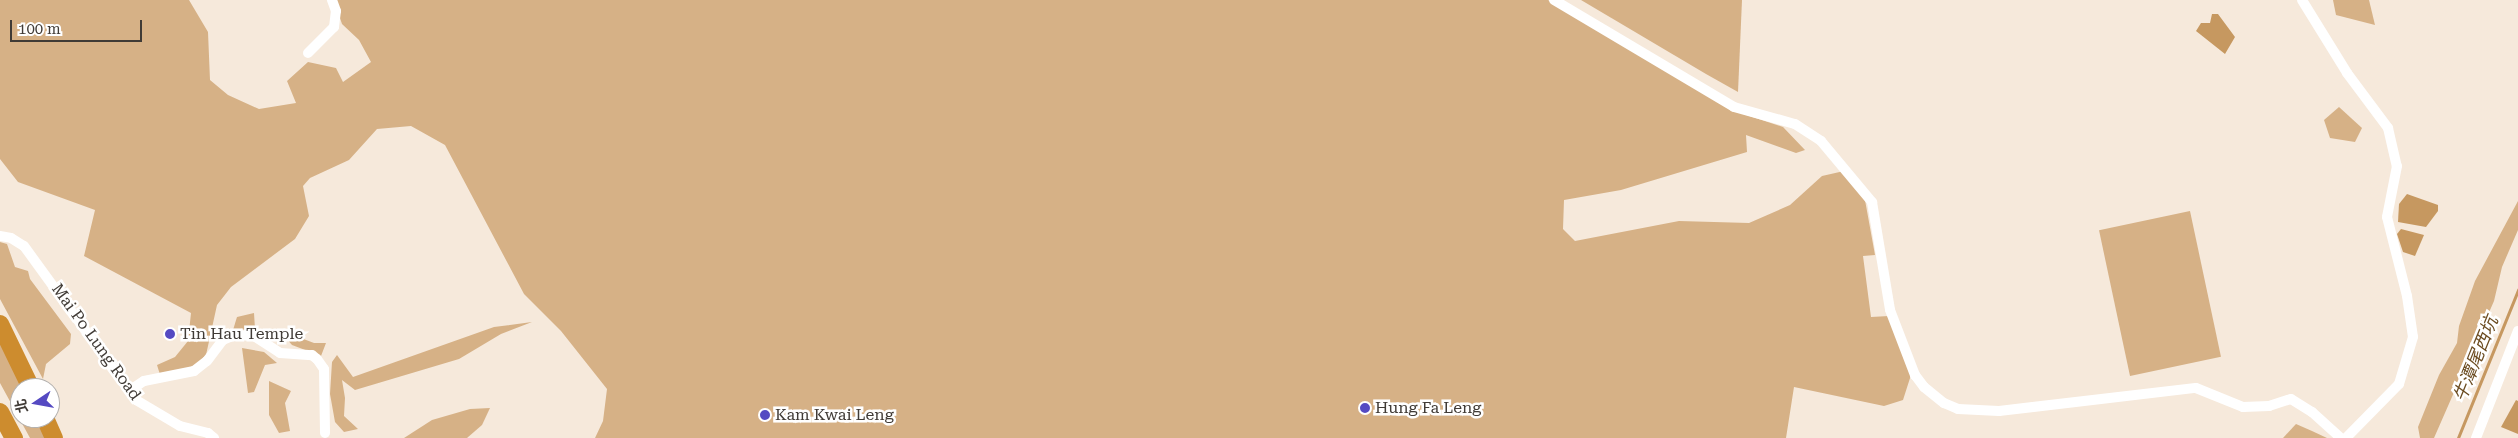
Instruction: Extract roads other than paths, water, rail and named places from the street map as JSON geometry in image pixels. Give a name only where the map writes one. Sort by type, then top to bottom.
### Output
[{"type":"highway","points":[[0,324],[26,378]]},
{"type":"highway","points":[[0,412],[14,438]]},
{"type":"street","points":[[308,53],[334,27],[336,11],[332,0]]},
{"type":"street","points":[[1554,0],[1734,107],[1795,124],[1821,141],[1872,202],[1890,310],[1915,375],[1924,387],[1944,403],[1958,409],[1999,411],[2196,388],[2243,407],[2269,406],[2291,399],[2312,412],[2341,438]]},
{"type":"street","points":[[2302,0],[2347,73],[2388,128],[2397,166],[2387,216],[2407,296],[2413,337],[2399,384],[2346,438]]},
{"type":"street","name":"Mai Po Lung Road","points":[[0,236],[11,238],[24,246],[129,391],[142,405],[170,417],[180,426],[204,432],[214,438]]},
{"type":"street","points":[[2476,438],[2518,330]]},
{"type":"street","points":[[129,391],[144,381],[194,370],[207,361],[223,340],[235,335],[254,336],[280,353],[312,355],[317,359],[324,370],[325,433]]},
{"type":"waterway","name":"牛潭尾西坑","points":[[2458,438],[2518,290]]},
{"type":"place","name":"Tin Hau Temple","points":[[170,334]]},
{"type":"place","name":"Hung Fa Leng","points":[[1365,408]]},
{"type":"place","name":"Kam Kwai Leng","points":[[765,415]]}]
